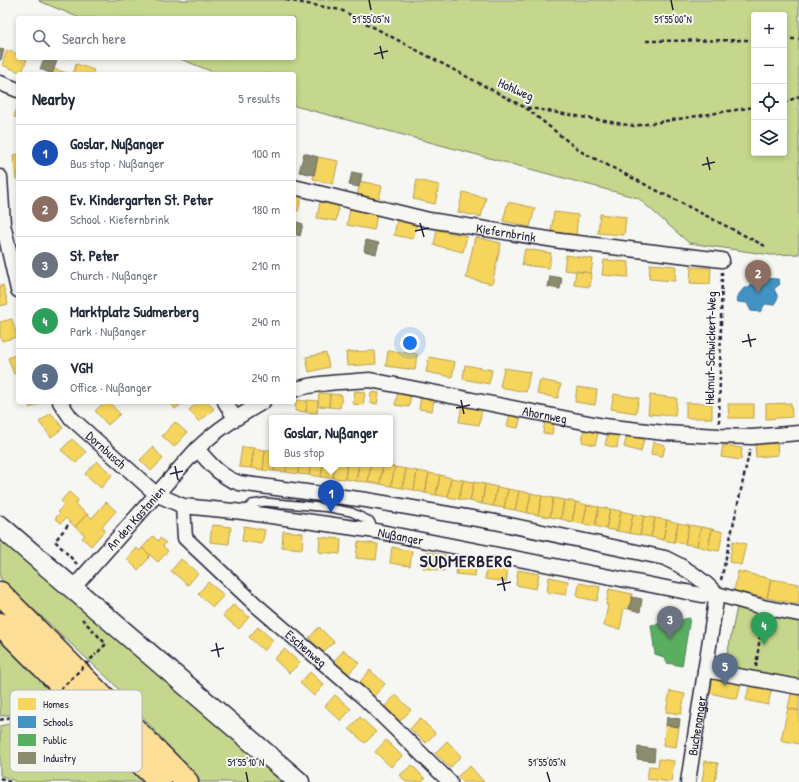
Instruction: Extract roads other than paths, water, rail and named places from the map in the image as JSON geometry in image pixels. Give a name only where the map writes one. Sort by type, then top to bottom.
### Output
[{"type":"highway","points":[[0,593],[96,690]]},
{"type":"highway","points":[[0,624],[66,690]]},
{"type":"highway","points":[[142,736],[188,782]]},
{"type":"highway","points":[[142,764],[160,782]]},
{"type":"street","points":[[0,88],[16,90]]},
{"type":"street","points":[[0,177],[4,224],[16,281]]},
{"type":"street","name":"Kiefernbrink","points":[[296,187],[429,220],[561,241],[722,260]]},
{"type":"street","name":"Ahornweg","points":[[296,389],[302,387],[370,380],[604,426],[665,433],[719,436],[752,437],[799,433]]},
{"type":"street","name":"Dornbusch","points":[[61,404],[70,418],[156,494]]},
{"type":"street","points":[[225,404],[235,418],[260,404]]},
{"type":"street","name":"An den Kastanien","points":[[73,588],[197,449],[211,435],[235,418]]},
{"type":"street","name":"Nußanger","points":[[197,449],[220,474],[229,480],[239,483],[366,500],[495,522],[665,558],[682,566],[704,582],[717,594]]},
{"type":"street","name":"Nußanger","points":[[156,494],[183,506],[243,512],[376,531],[702,595],[717,594],[763,607],[799,614]]},
{"type":"street","name":"Eschenweg","points":[[183,506],[185,538],[256,605],[363,697],[450,782]]},
{"type":"street","points":[[0,526],[299,782]]},
{"type":"street","points":[[717,594],[705,670],[799,687]]},
{"type":"street","name":"Buchenanger","points":[[688,782],[705,670]]},
{"type":"place","name":"Ev. Kindergarten St. Peter","points":[[758,293]]},
{"type":"place","name":"Goslar, Nußanger","points":[[331,513]]},
{"type":"place","name":"St. Peter","points":[[670,639]]},
{"type":"place","name":"Marktplatz Sudmerberg","points":[[764,645]]},
{"type":"place","name":"VGH","points":[[725,686]]},
{"type":"district","name":"SUDMERBERG","points":[[466,561]]}]
